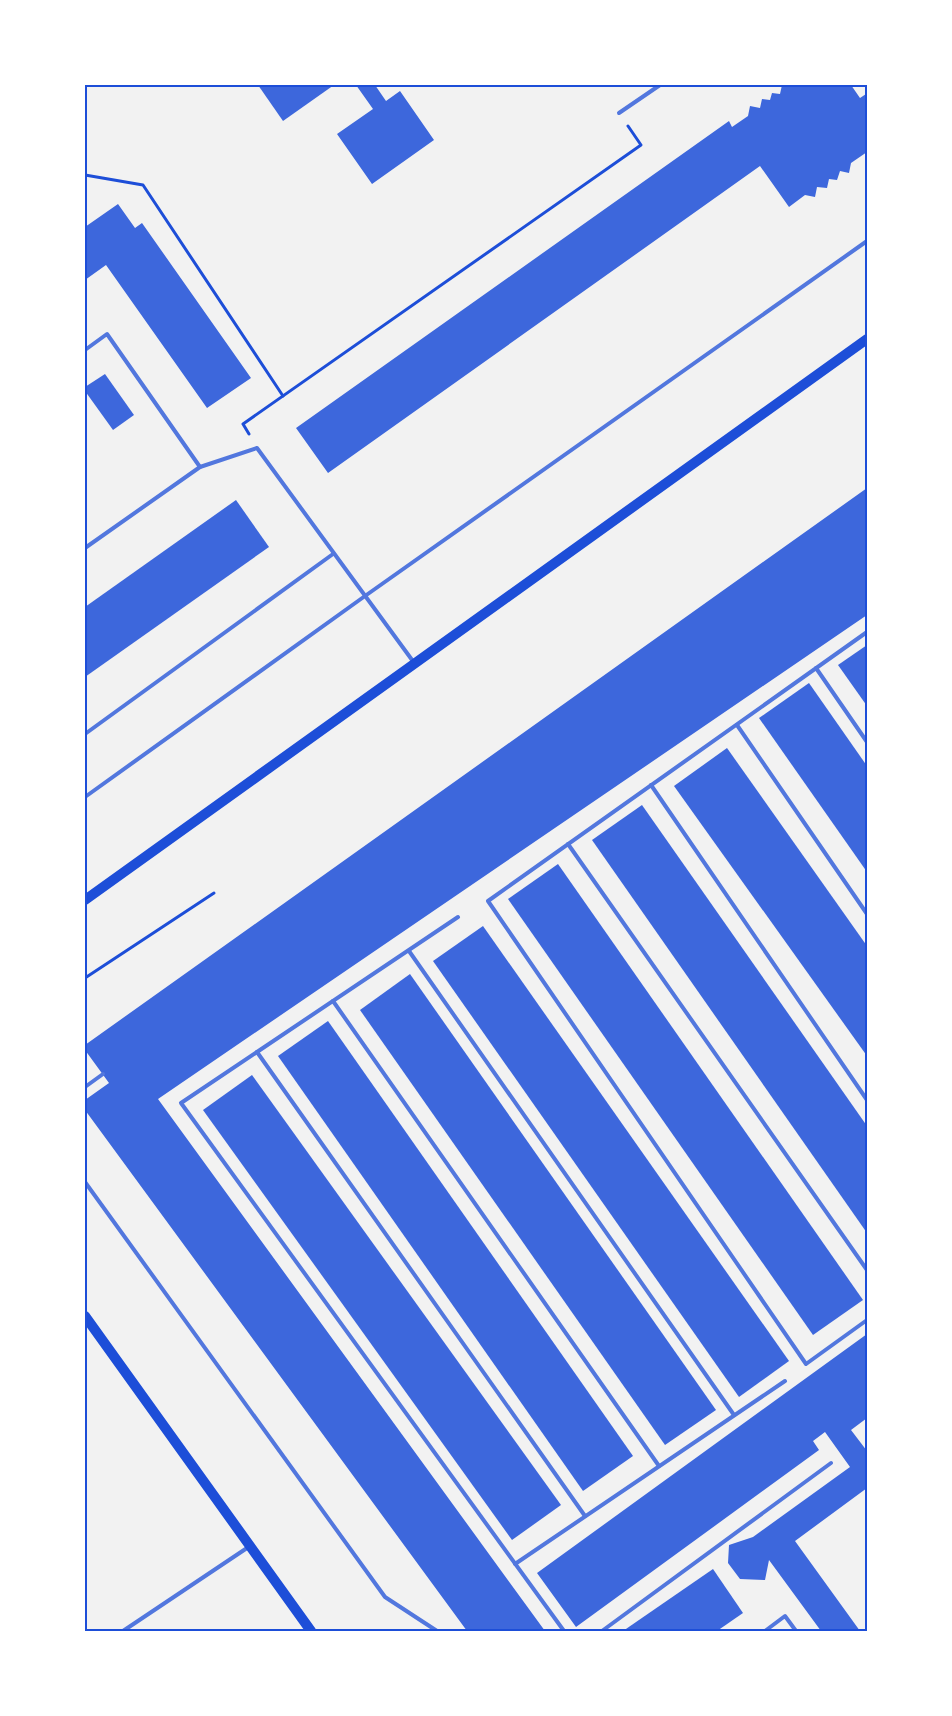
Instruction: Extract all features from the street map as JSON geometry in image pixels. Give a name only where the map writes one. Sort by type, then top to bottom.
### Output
[{"type":"main road","points":[[85,900],[866,340]]},
{"type":"main road","points":[[85,1316],[311,1631]]},
{"type":"lane","points":[[619,113],[660,85]]},
{"type":"lane","points":[[85,797],[365,596],[867,241]]},
{"type":"lane","points":[[85,350],[107,334],[200,467]]},
{"type":"lane","points":[[85,548],[200,467],[257,448],[415,664]]},
{"type":"lane","points":[[85,734],[333,554]]},
{"type":"lane","points":[[867,632],[488,901],[806,1364],[867,1320]]},
{"type":"lane","points":[[816,668],[867,742]]},
{"type":"lane","points":[[737,725],[867,914]]},
{"type":"lane","points":[[651,785],[867,1100]]},
{"type":"lane","points":[[568,844],[867,1270]]},
{"type":"lane","points":[[458,917],[181,1103],[564,1631]]},
{"type":"lane","points":[[409,950],[734,1415]]},
{"type":"lane","points":[[333,1001],[659,1466]]},
{"type":"lane","points":[[257,1052],[585,1516]]},
{"type":"lane","points":[[85,1087],[103,1074]]},
{"type":"lane","points":[[85,1182],[385,1597],[437,1631]]},
{"type":"lane","points":[[515,1564],[786,1381]]},
{"type":"lane","points":[[602,1631],[831,1463]]},
{"type":"lane","points":[[123,1631],[251,1546]]},
{"type":"lane","points":[[764,1631],[785,1616],[796,1631]]},
{"type":"path","points":[[257,448],[243,424],[642,145],[619,113]]},
{"type":"path","points":[[85,175],[143,185],[284,396]]},
{"type":"path","points":[[85,978],[214,893]]},
{"type":"building","points":[[258,85],[334,85],[283,121]]},
{"type":"building","points":[[356,85],[375,85],[386,101],[400,91],[434,140],[372,184],[337,134],[373,109]]},
{"type":"building","points":[[782,85],[851,85],[860,98],[866,94],[867,152],[851,163],[849,173],[840,171],[837,180],[829,179],[827,188],[817,187],[815,197],[805,195],[789,207],[760,166],[328,473],[296,428],[729,121],[732,127],[748,116],[750,106],[760,108],[762,99],[770,100],[772,93],[780,94]]},
{"type":"building","points":[[118,204],[135,228],[142,223],[251,378],[207,408],[106,265],[85,280],[85,227]]},
{"type":"building","points":[[105,374],[134,415],[113,430],[85,391],[85,387]]},
{"type":"building","points":[[867,488],[867,615],[158,1099],[545,1631],[467,1631],[85,1110],[85,1100],[109,1083],[85,1050],[85,1045]]},
{"type":"building","points":[[236,500],[269,547],[85,677],[85,607]]},
{"type":"building","points":[[867,645],[867,706],[838,665]]},
{"type":"building","points":[[809,683],[867,766],[867,872],[759,718]]},
{"type":"building","points":[[727,748],[867,946],[867,1056],[674,786]]},
{"type":"building","points":[[642,805],[867,1126],[867,1233],[592,840]]},
{"type":"building","points":[[558,864],[863,1300],[813,1335],[508,899]]},
{"type":"building","points":[[483,926],[789,1361],[739,1397],[433,961]]},
{"type":"building","points":[[410,974],[716,1410],[665,1445],[360,1010]]},
{"type":"building","points":[[328,1021],[633,1456],[583,1491],[278,1056]]},
{"type":"building","points":[[252,1075],[561,1505],[512,1540],[203,1110]]},
{"type":"building","points":[[867,1334],[867,1418],[851,1430],[867,1451],[867,1488],[795,1541],[860,1631],[821,1631],[769,1560],[765,1580],[740,1579],[728,1563],[729,1545],[753,1537],[850,1467],[825,1432],[813,1441],[819,1450],[576,1627],[537,1573]]},
{"type":"building","points":[[713,1569],[743,1613],[717,1631],[623,1631]]}]
